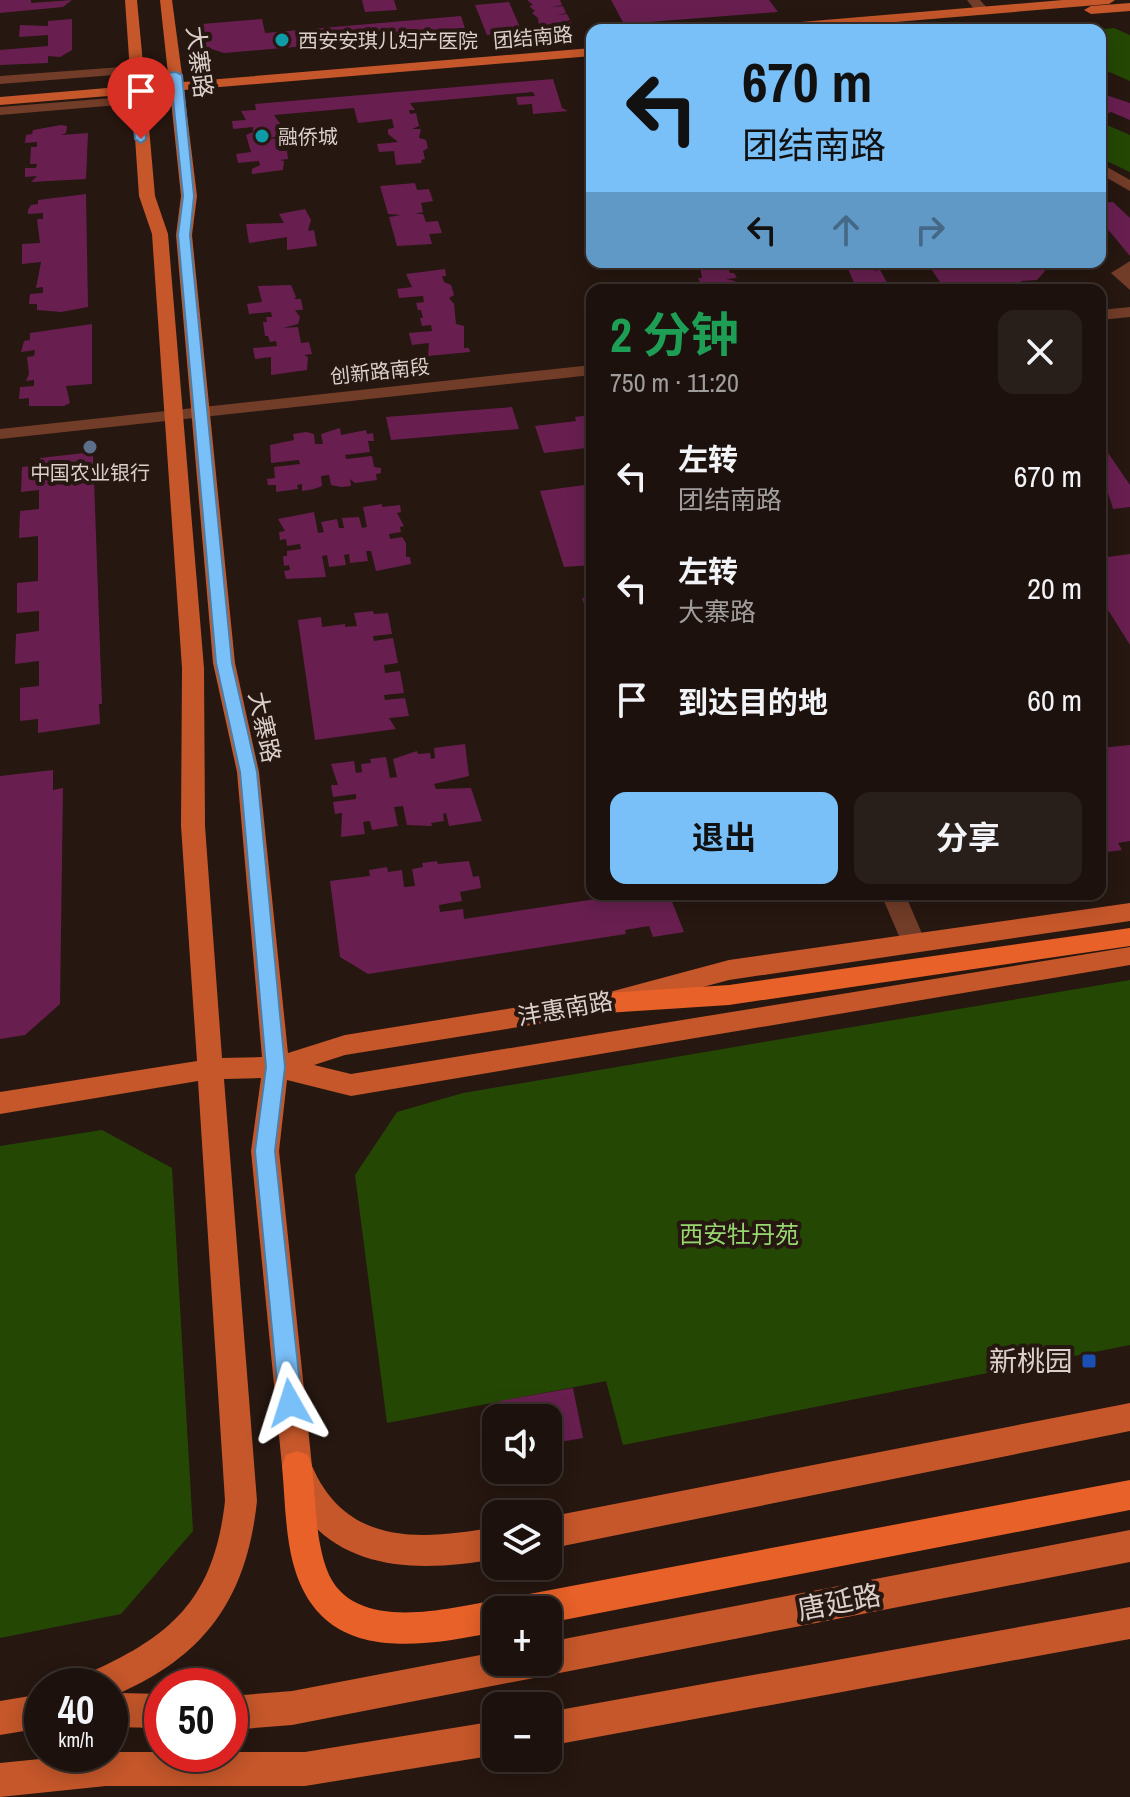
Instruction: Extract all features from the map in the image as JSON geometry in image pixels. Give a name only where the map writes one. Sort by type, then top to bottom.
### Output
[{"type":"highway","points":[[606,1003],[729,995],[1130,937]]},
{"type":"highway","points":[[297,1466],[308,1561],[322,1595],[347,1616],[379,1626],[416,1628],[482,1618]]},
{"type":"highway","points":[[562,1604],[1130,1495]]},
{"type":"main road","points":[[128,1672],[143,1665],[191,1627],[224,1581],[238,1540],[241,1501],[193,826],[193,668],[160,234],[147,196],[131,0]]},
{"type":"main road","name":"大寨路","points":[[166,0],[189,196],[184,235],[224,663],[248,772],[276,1067],[265,1151],[297,1466]]},
{"type":"main road","points":[[829,24],[977,5],[1109,0]]},
{"type":"main road","points":[[917,24],[1130,7]]},
{"type":"main road","name":"团结南路","points":[[0,101],[136,85],[586,44]]},
{"type":"main road","name":"团结南路","points":[[177,81],[586,52]]},
{"type":"main road","name":"团结南路","points":[[0,90],[136,85]]},
{"type":"main road","name":"沣惠南路","points":[[0,1103],[210,1069],[276,1067],[345,1045],[606,1003],[729,970],[1130,912]]},
{"type":"main road","points":[[276,1067],[351,1085],[926,987],[1130,956]]},
{"type":"main road","points":[[562,1530],[1122,1418]]},
{"type":"main road","points":[[297,1466],[312,1500],[332,1521],[357,1538],[410,1553],[482,1545]]},
{"type":"main road","name":"唐延路","points":[[562,1656],[1130,1546]]},
{"type":"main road","points":[[562,1726],[1130,1623]]},
{"type":"main road","points":[[248,1712],[292,1708],[482,1671]]},
{"type":"main road","points":[[0,1780],[106,1769],[305,1769],[482,1740]]},
{"type":"street","points":[[0,80],[136,85]]},
{"type":"street","points":[[0,111],[136,85]]},
{"type":"street","points":[[1106,172],[1130,186]]},
{"type":"street","points":[[1130,266],[1119,273],[1130,285]]},
{"type":"street","points":[[1106,314],[1130,312]]},
{"type":"street","name":"创新路南段","points":[[0,434],[586,371]]},
{"type":"street","points":[[896,900],[914,943]]},
{"type":"green space","points":[[1114,28],[1130,35],[1130,81],[1106,71],[1106,29]]},
{"type":"green space","points":[[1106,125],[1130,135],[1130,172],[1106,161]]},
{"type":"green space","name":"西安牡丹苑","points":[[1130,980],[1130,1345],[623,1445],[606,1381],[387,1423],[355,1175],[397,1112],[463,1093]]},
{"type":"green space","points":[[102,1130],[172,1168],[193,1531],[121,1614],[0,1638],[0,1146]]},
{"type":"building","points":[[0,0],[31,0],[31,3],[72,0],[63,7],[0,13]]},
{"type":"building","points":[[362,0],[394,0],[397,10],[365,12]]},
{"type":"building","points":[[527,0],[560,0],[562,5],[552,7],[563,6],[566,13],[556,15],[567,14],[570,20],[559,23],[571,22],[574,28],[541,32],[540,29],[543,29],[539,27],[538,18],[532,13],[535,11],[529,6],[533,5]]},
{"type":"building","points":[[611,0],[769,0],[778,12],[624,24]]},
{"type":"building","points":[[509,2],[522,32],[487,35],[475,5]]},
{"type":"building","name":"西安安琪儿妇产医院","points":[[461,16],[466,32],[224,53],[205,47],[202,24],[262,19],[265,33]]},
{"type":"building","points":[[72,19],[72,50],[60,57],[48,56],[48,63],[0,65],[0,50],[48,46],[48,35],[19,37],[20,25],[48,26],[48,21]]},
{"type":"building","points":[[553,79],[562,108],[568,111],[533,114],[532,104],[518,105],[516,97],[535,96],[533,92],[410,103],[415,110],[409,110],[410,114],[416,113],[419,126],[412,129],[421,129],[419,138],[426,140],[428,148],[423,151],[425,159],[421,160],[422,163],[396,165],[394,151],[379,152],[377,144],[398,142],[388,134],[388,129],[394,128],[392,119],[358,123],[354,108],[274,115],[281,125],[276,127],[278,137],[263,138],[277,139],[279,151],[287,151],[288,159],[280,160],[284,161],[283,170],[252,174],[252,169],[260,165],[259,161],[238,163],[236,154],[251,152],[246,135],[253,132],[253,127],[233,129],[232,121],[246,120],[241,111],[256,110],[255,104]]},
{"type":"building","points":[[1106,95],[1130,103],[1130,120],[1111,112],[1106,114]]},
{"type":"building","points":[[67,126],[66,133],[61,135],[88,133],[86,179],[31,182],[37,176],[25,177],[25,168],[36,168],[37,164],[30,164],[31,147],[37,147],[37,142],[25,143],[26,135],[32,134],[33,130]]},
{"type":"building","points":[[415,183],[417,190],[429,189],[433,201],[421,203],[423,212],[415,214],[423,214],[426,222],[438,221],[442,233],[429,234],[432,244],[397,246],[389,217],[401,215],[388,214],[380,186]]},
{"type":"building","points":[[86,194],[88,307],[61,312],[37,310],[37,304],[29,304],[30,294],[43,293],[43,287],[36,288],[41,262],[22,264],[22,244],[40,243],[37,219],[43,219],[43,213],[28,214],[28,210],[31,205],[38,204],[38,200]]},
{"type":"building","points":[[1113,202],[1130,218],[1130,256],[1106,227],[1106,203]]},
{"type":"building","points":[[305,209],[311,220],[308,231],[314,230],[317,246],[287,250],[287,237],[249,243],[246,224],[284,223],[279,214]]},
{"type":"building","points":[[700,268],[728,268],[737,278],[726,279],[736,284],[701,284],[698,278],[702,278]]},
{"type":"building","points":[[848,268],[880,270],[888,284],[862,284],[855,284]]},
{"type":"building","points":[[1043,268],[1045,271],[1037,280],[1021,281],[1023,284],[941,284],[932,270]]},
{"type":"building","points":[[445,269],[446,276],[442,276],[444,282],[451,285],[454,295],[449,298],[454,304],[456,324],[464,326],[464,348],[469,348],[470,352],[428,356],[429,343],[412,345],[409,333],[432,331],[431,325],[422,326],[421,310],[418,310],[416,303],[424,302],[423,296],[399,298],[397,289],[412,287],[406,274]]},
{"type":"building","points":[[291,285],[294,299],[301,299],[303,310],[295,310],[300,317],[298,324],[283,328],[298,327],[301,343],[309,342],[312,354],[304,355],[308,357],[307,370],[271,375],[271,357],[255,359],[253,348],[277,346],[276,341],[270,342],[265,336],[263,322],[267,322],[266,317],[272,317],[271,312],[249,314],[247,304],[262,302],[258,286]]},
{"type":"building","points":[[92,324],[92,384],[66,386],[70,403],[64,406],[29,406],[29,398],[19,399],[20,387],[34,386],[34,380],[26,381],[29,374],[27,357],[34,356],[35,350],[21,352],[24,341],[30,340],[30,333]]},
{"type":"building","points":[[512,407],[519,429],[391,440],[386,417]]},
{"type":"building","points":[[586,416],[586,448],[544,453],[535,426],[576,421],[575,417]]},
{"type":"building","points":[[340,428],[341,435],[366,430],[367,434],[373,433],[374,441],[368,441],[370,452],[345,455],[346,459],[372,456],[374,467],[381,468],[381,473],[376,474],[377,480],[355,483],[350,479],[351,486],[341,487],[331,485],[329,475],[321,476],[322,486],[302,491],[302,484],[297,485],[298,489],[276,492],[276,485],[268,485],[267,479],[275,478],[274,467],[300,464],[299,460],[271,463],[270,445],[294,440],[293,434],[306,432],[314,434],[315,444],[323,444],[321,434]]},
{"type":"building","points":[[1106,450],[1130,485],[1130,507],[1113,509],[1108,493]]},
{"type":"building","points":[[93,452],[102,704],[99,704],[100,724],[38,733],[38,719],[20,721],[20,688],[39,686],[39,661],[15,664],[16,634],[39,631],[39,611],[17,613],[17,583],[38,581],[38,536],[19,538],[20,511],[39,509],[39,490],[21,492],[22,467],[40,465],[40,458]]},
{"type":"building","points":[[586,485],[586,565],[564,567],[540,491]]},
{"type":"building","points":[[382,504],[382,507],[400,505],[401,512],[397,513],[404,526],[400,527],[401,532],[389,534],[390,539],[402,537],[406,543],[406,557],[410,557],[411,564],[376,571],[371,551],[366,551],[368,561],[350,563],[349,554],[344,555],[346,565],[329,567],[327,555],[322,556],[326,577],[286,579],[284,571],[290,570],[289,565],[284,566],[283,556],[287,556],[287,551],[301,549],[300,544],[287,546],[286,539],[280,540],[279,532],[285,531],[278,519],[314,512],[318,533],[324,532],[321,522],[337,519],[339,528],[344,528],[342,518],[359,517],[362,528],[367,527],[363,507]]},
{"type":"building","points":[[1130,554],[1130,645],[1106,607],[1106,557]]},
{"type":"building","points":[[373,611],[374,614],[388,613],[392,634],[373,636],[374,641],[393,638],[398,663],[384,665],[385,673],[400,671],[404,693],[384,695],[385,700],[405,698],[409,716],[389,718],[396,729],[315,740],[298,620],[321,617],[322,627],[357,626],[354,613]]},
{"type":"building","points":[[465,744],[469,776],[434,784],[436,789],[471,788],[482,821],[449,826],[446,813],[443,814],[444,821],[431,823],[432,826],[407,825],[403,806],[394,807],[398,826],[372,830],[370,821],[363,822],[365,834],[341,837],[342,813],[335,814],[333,802],[356,799],[356,794],[333,797],[331,785],[338,785],[331,764],[354,761],[356,773],[362,772],[361,764],[371,763],[370,759],[386,757],[390,778],[397,777],[393,759],[417,751],[418,754],[430,753],[431,759],[435,758],[434,748]]},
{"type":"building","points":[[1130,745],[1130,841],[1118,843],[1122,850],[1106,852],[1106,747]]},
{"type":"building","points":[[53,770],[53,790],[63,788],[60,1004],[25,1035],[0,1039],[0,776]]},
{"type":"building","points":[[469,861],[473,877],[479,876],[481,888],[460,892],[462,901],[439,905],[440,912],[463,909],[464,919],[589,900],[671,900],[684,932],[653,937],[649,926],[625,930],[626,934],[368,974],[340,957],[330,881],[370,876],[369,870],[387,867],[388,872],[402,870],[404,887],[415,886],[412,869],[423,867],[422,863]]},
{"type":"building","points":[[573,1388],[583,1438],[562,1442],[562,1404],[498,1404],[500,1401]]},
{"type":"place","name":"西安安琪儿妇产医院","points":[[282,40]]},
{"type":"place","name":"融侨城","points":[[262,136]]},
{"type":"place","name":"中国农业银行","points":[[90,447]]},
{"type":"place","name":"新桃园","points":[[1089,1361]]},
{"type":"route","points":[[141,139],[136,78],[176,75],[189,196],[184,235],[224,663],[248,772],[276,1067],[265,1151],[290,1403]]}]
